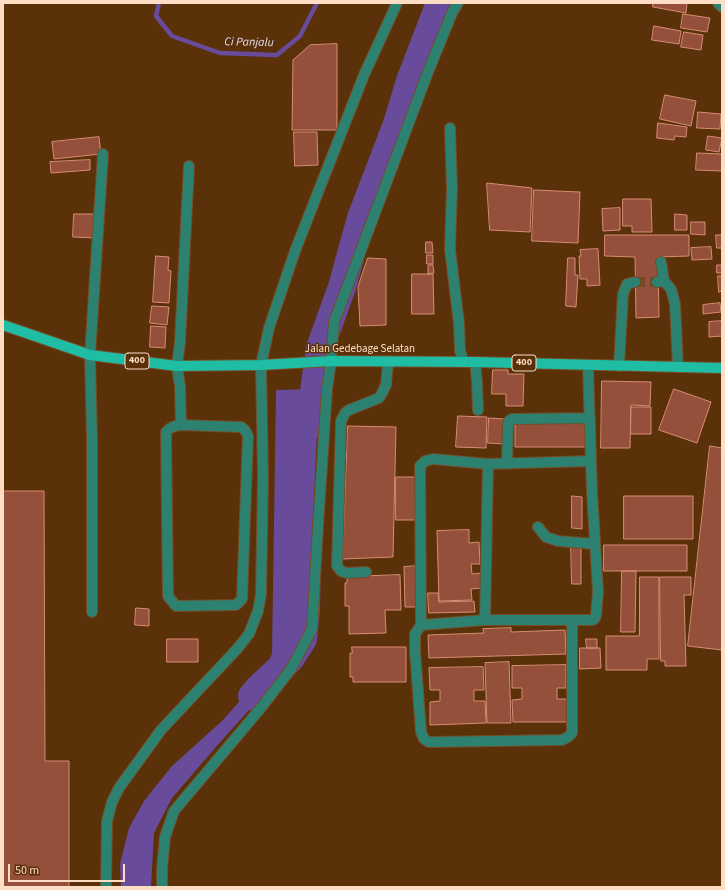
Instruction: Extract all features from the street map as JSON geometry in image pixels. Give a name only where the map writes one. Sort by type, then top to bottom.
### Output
[{"type":"main road","name":"Jalan Gedebage Selatan","points":[[3,325],[90,355],[177,366],[261,365],[328,361],[475,362],[722,368]]},
{"type":"street","points":[[106,887],[107,821],[112,802],[119,788],[161,730],[237,649],[249,634],[258,611],[260,594],[263,478],[261,365],[269,328],[295,251],[364,75],[397,3]]},
{"type":"street","points":[[162,887],[165,837],[174,811],[260,709],[291,669],[312,629],[328,361],[334,322],[428,72],[452,13],[458,3]]},
{"type":"street","points":[[718,3],[722,7]]},
{"type":"street","points":[[450,128],[452,188],[450,248],[459,324],[460,351],[464,362]]},
{"type":"street","points":[[92,612],[92,439],[90,355],[103,154]]},
{"type":"street","points":[[181,425],[180,386],[177,366],[180,342],[189,166]]},
{"type":"street","points":[[661,262],[661,282],[671,289],[675,304],[678,367]]},
{"type":"street","points":[[619,366],[623,294],[627,284],[635,282]]},
{"type":"street","points":[[366,572],[347,573],[341,571],[337,566],[341,421],[349,410],[379,398],[386,385],[388,362]]},
{"type":"street","points":[[475,362],[478,381],[478,410]]},
{"type":"street","points":[[421,624],[485,620],[593,620],[595,618],[598,592],[592,492],[588,365]]},
{"type":"street","points":[[507,463],[508,424],[512,419],[590,418]]},
{"type":"street","points":[[181,425],[241,427],[245,430],[248,436],[242,599],[236,605],[176,606],[168,596],[166,432],[173,426],[181,425]]},
{"type":"street","points":[[572,620],[572,733],[568,737],[562,740],[429,742],[424,740],[421,732],[414,651],[415,634],[421,624],[420,466],[426,461],[433,459],[488,464],[591,461]]},
{"type":"street","points":[[485,620],[488,464]]},
{"type":"street","points":[[538,527],[546,537],[558,541],[595,544]]},
{"type":"shaded area","points":[[319,389],[311,561],[294,642],[269,688],[172,798],[154,833],[151,887],[121,887],[120,864],[129,828],[144,801],[172,766],[222,721],[256,683],[272,654],[276,390]]},
{"type":"building","points":[[653,3],[687,3],[686,13],[653,7]]},
{"type":"building","points":[[683,14],[710,18],[707,32],[681,28]]},
{"type":"building","points":[[654,26],[681,31],[679,44],[652,40]]},
{"type":"building","points":[[684,32],[703,35],[701,50],[681,47]]},
{"type":"building","points":[[337,44],[337,130],[292,130],[293,60],[310,45]]},
{"type":"building","points":[[665,95],[696,101],[691,126],[660,119]]},
{"type":"building","points":[[698,112],[721,114],[720,129],[697,128]]},
{"type":"building","points":[[658,123],[687,127],[686,137],[675,136],[674,140],[657,138]]},
{"type":"building","points":[[294,132],[317,132],[318,165],[295,166]]},
{"type":"building","points":[[708,136],[722,138],[719,152],[706,150]]},
{"type":"building","points":[[99,137],[101,154],[54,159],[52,142]]},
{"type":"building","points":[[697,153],[722,154],[722,171],[696,170]]},
{"type":"building","points":[[90,160],[90,170],[51,173],[50,162]]},
{"type":"building","points":[[487,183],[532,188],[530,232],[490,230]]},
{"type":"building","points":[[534,190],[580,192],[578,243],[532,241]]},
{"type":"building","points":[[623,199],[651,199],[652,232],[632,232],[632,226],[623,226]]},
{"type":"building","points":[[620,208],[620,230],[603,231],[602,209]]},
{"type":"building","points":[[74,214],[95,214],[95,238],[73,237]]},
{"type":"building","points":[[675,214],[687,215],[687,230],[675,230]]},
{"type":"building","points":[[691,222],[705,222],[705,235],[691,234]]},
{"type":"building","points":[[605,235],[689,235],[689,256],[658,257],[659,317],[636,318],[635,257],[605,256]]},
{"type":"building","points":[[716,235],[722,235],[722,248],[717,248]]},
{"type":"building","points":[[426,242],[432,242],[433,253],[426,253]]},
{"type":"building","points":[[711,247],[712,259],[692,260],[691,248]]},
{"type":"building","points":[[598,249],[600,285],[587,286],[587,279],[580,279],[580,250]]},
{"type":"building","points":[[427,255],[433,255],[433,264],[427,264]]},
{"type":"building","points":[[156,256],[169,257],[168,270],[171,271],[169,303],[153,302]]},
{"type":"building","points":[[368,258],[386,259],[386,325],[360,326],[358,287]]},
{"type":"building","points":[[568,258],[575,258],[575,275],[578,275],[576,307],[566,306]]},
{"type":"building","points":[[433,265],[434,273],[428,274],[428,266]]},
{"type":"building","points":[[717,265],[722,265],[722,273],[717,273]]},
{"type":"building","points":[[412,274],[433,274],[434,314],[412,314]]},
{"type":"building","points":[[718,276],[722,276],[722,291],[719,292]]},
{"type":"building","points":[[720,303],[721,312],[703,314],[703,305]]},
{"type":"building","points":[[152,306],[169,307],[167,325],[150,323]]},
{"type":"building","points":[[722,321],[722,336],[709,337],[709,322]]},
{"type":"building","points":[[151,326],[166,327],[165,348],[150,347]]},
{"type":"building","points":[[493,370],[508,370],[508,374],[524,374],[523,406],[506,406],[506,394],[492,394]]},
{"type":"building","points":[[602,381],[651,382],[650,406],[631,405],[630,448],[601,448]]},
{"type":"building","points":[[674,389],[711,402],[697,443],[659,430]]},
{"type":"building","points":[[631,407],[651,407],[651,434],[631,434]]},
{"type":"building","points":[[458,416],[487,417],[486,448],[456,447]]},
{"type":"building","points":[[489,418],[504,419],[503,444],[488,443]]},
{"type":"building","points":[[586,423],[586,447],[515,447],[515,424]]},
{"type":"building","points":[[348,426],[396,427],[393,557],[343,559]]},
{"type":"building","points":[[710,446],[722,448],[722,650],[688,646]]},
{"type":"building","points":[[396,477],[418,477],[418,520],[396,520]]},
{"type":"building","points":[[3,491],[44,491],[45,761],[69,761],[69,887],[3,887]]},
{"type":"building","points":[[572,496],[582,497],[582,529],[572,528]]},
{"type":"building","points":[[624,496],[693,496],[693,539],[624,539]]},
{"type":"building","points":[[469,530],[469,543],[479,542],[480,564],[471,564],[472,574],[481,573],[482,588],[471,589],[472,600],[439,601],[437,531]]},
{"type":"building","points":[[571,545],[581,545],[581,584],[572,584]]},
{"type":"building","points":[[604,545],[687,545],[687,571],[604,571]]},
{"type":"building","points":[[418,566],[418,607],[405,607],[404,567]]},
{"type":"building","points":[[622,571],[636,571],[635,632],[621,632]]},
{"type":"building","points":[[400,575],[401,610],[385,610],[386,633],[349,634],[349,606],[345,606],[345,583],[347,583],[347,577]]},
{"type":"building","points":[[640,577],[659,577],[659,659],[647,659],[647,670],[606,670],[606,636],[639,636]]},
{"type":"building","points":[[660,577],[691,577],[691,595],[684,595],[686,666],[665,666],[665,661],[661,661]]},
{"type":"building","points":[[428,593],[438,593],[439,602],[474,601],[475,612],[429,613]]},
{"type":"building","points":[[136,608],[149,609],[149,626],[135,625]]},
{"type":"building","points":[[511,628],[511,632],[565,630],[566,654],[429,658],[428,635],[484,633],[483,629]]},
{"type":"building","points":[[167,639],[198,639],[198,662],[167,662]]},
{"type":"building","points":[[586,639],[597,639],[597,648],[587,648]]},
{"type":"building","points":[[352,647],[406,647],[406,682],[353,682],[353,677],[350,677],[350,653],[352,653]]},
{"type":"building","points":[[580,648],[600,648],[601,668],[580,669]]},
{"type":"building","points":[[509,662],[511,723],[487,723],[485,663]]},
{"type":"building","points":[[566,665],[566,688],[557,688],[557,699],[568,699],[568,722],[513,722],[512,700],[522,699],[522,688],[512,688],[512,666]]},
{"type":"building","points":[[483,667],[484,690],[474,690],[474,701],[485,701],[486,723],[430,725],[430,702],[440,701],[440,690],[430,690],[429,668]]},
{"type":"waterway","name":"Ci Panjalu","points":[[159,3],[156,16],[172,36],[220,53],[277,55],[300,36],[317,3]]},
{"type":"waterway","points":[[309,427],[320,348],[342,287],[361,218],[397,124],[410,81],[440,3]]},
{"type":"waterway","points":[[252,696],[290,659],[303,639],[306,611],[307,544]]},
{"type":"tunnel","points":[[635,282],[657,282]]}]
